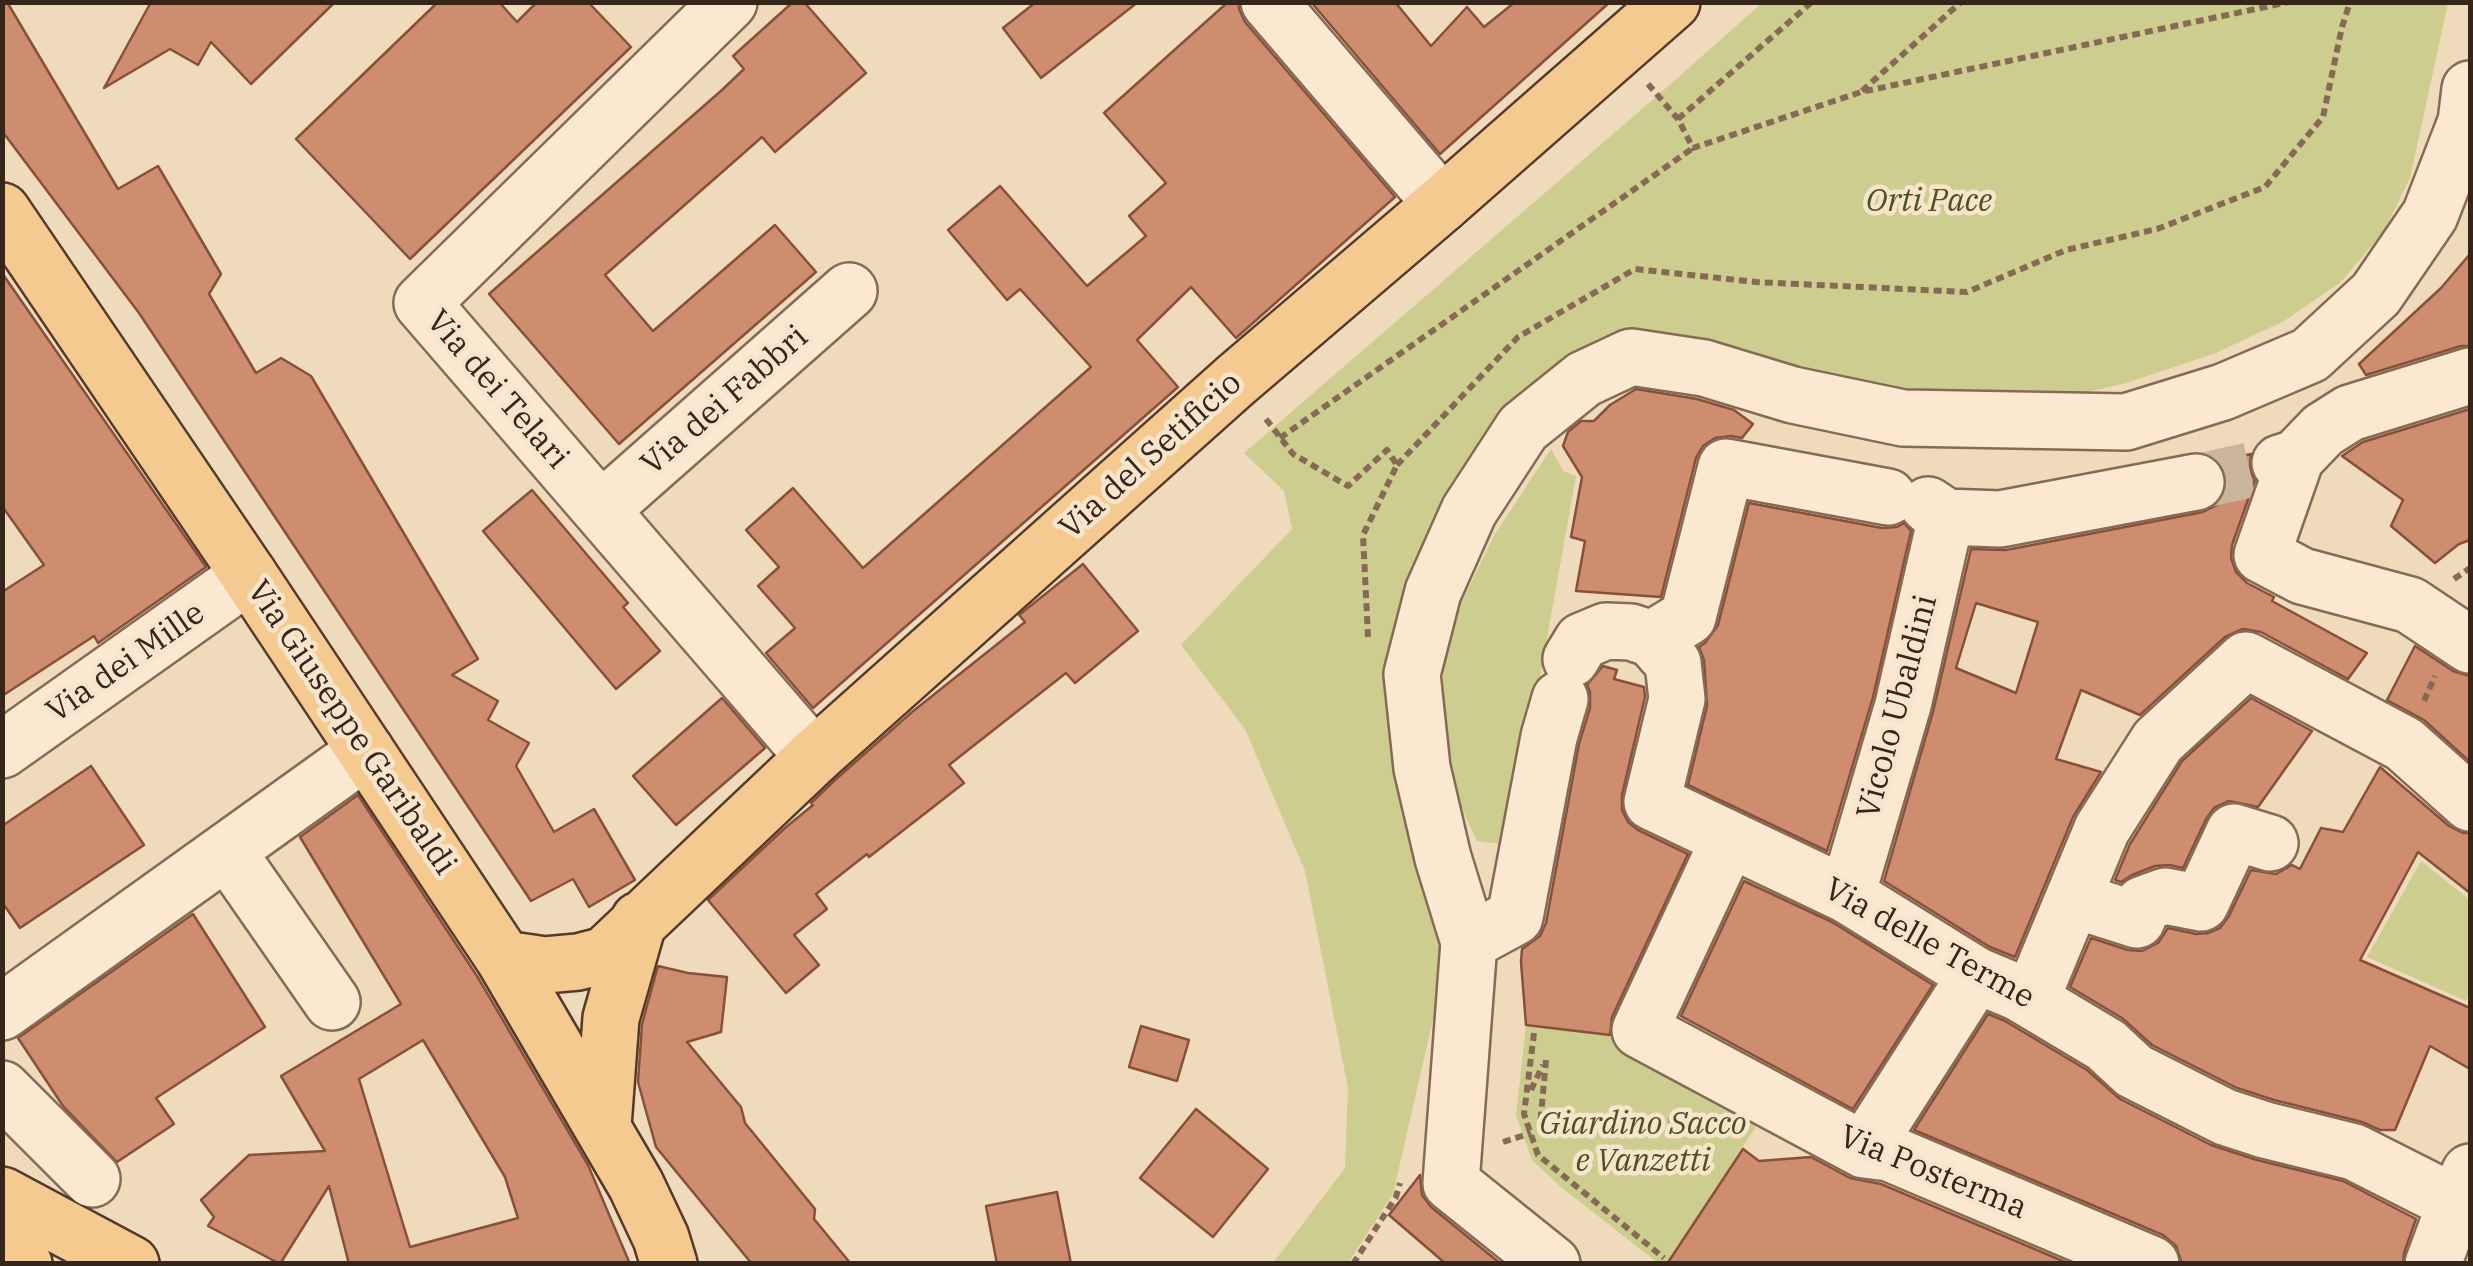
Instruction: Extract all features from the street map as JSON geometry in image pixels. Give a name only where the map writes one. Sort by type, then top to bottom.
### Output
[{"type":"main road","name":"Via del Setificio","points":[[504,959],[545,965],[605,955],[814,757],[1236,380],[1672,2]]},
{"type":"main road","name":"Via Giuseppe Garibaldi","points":[[2,211],[504,959],[636,1184],[669,1264]]},
{"type":"main road","points":[[603,1126],[611,1018],[640,920]]},
{"type":"main road","points":[[2,1195],[130,1264]]},
{"type":"main road","points":[[2,1252],[24,1264]]},
{"type":"street","name":"Via dei Telari","points":[[729,2],[422,303],[814,757]]},
{"type":"street","points":[[1269,2],[1442,204]]},
{"type":"street","points":[[1552,1264],[1450,1184],[1469,942],[1443,858],[1422,768],[1412,674],[1433,592],[1469,511],[1523,428],[1584,378],[1631,358],[1704,368],[1793,395],[1903,418],[2126,422],[2223,392],[2310,356],[2376,294],[2430,216],[2466,122],[2470,89]]},
{"type":"street","name":"Via dei Fabbri","points":[[600,510],[849,291]]},
{"type":"street","points":[[2444,628],[2302,576],[2262,555],[2288,460],[2322,430],[2350,413],[2470,376]]},
{"type":"street","points":[[1469,942],[1515,918],[1549,737],[1565,679],[1582,641],[1606,632],[1631,632],[1652,638],[1688,618],[1726,467],[2000,518],[2196,482]]},
{"type":"street","name":"Vicolo Ubaldini","points":[[1847,896],[1903,705],[1921,506]]},
{"type":"street","name":"Via dei Mille","points":[[2,750],[249,575]]},
{"type":"street","name":"Via delle Terme","points":[[1652,638],[1672,663],[1677,698],[1652,802],[1847,896],[1976,975],[2031,1000],[2106,1045],[2134,1071],[2225,1117],[2354,1152],[2460,1195]]},
{"type":"street","points":[[2031,1000],[2102,829],[2158,741],[2246,660],[2404,744],[2470,803]]},
{"type":"street","points":[[2,1012],[366,751]]},
{"type":"street","points":[[2074,900],[2137,920],[2143,904],[2165,896],[2201,902],[2234,832],[2270,843]]},
{"type":"street","name":"Via Posterma","points":[[1728,839],[1640,1030],[1864,1150],[1890,1153],[2151,1264]]},
{"type":"street","points":[[227,851],[332,1002]]},
{"type":"street","points":[[1864,1150],[1976,975]]},
{"type":"street","points":[[2,1089],[92,1178]]},
{"type":"street","points":[[2433,1264],[2460,1195]]},
{"type":"path","points":[[1678,119],[1812,2]]},
{"type":"path","points":[[1861,92],[1961,2]]},
{"type":"path","points":[[1280,438],[1693,148],[1861,92],[2288,2]]},
{"type":"path","points":[[1412,674],[1369,656],[1364,536],[1396,465],[1518,337],[1635,269],[1756,282],[1967,292],[2066,250],[2157,229],[2265,187],[2323,118],[2350,2]]},
{"type":"path","points":[[1619,48],[1678,119],[1693,148]]},
{"type":"path","points":[[1293,454],[1348,486],[1387,450],[1396,465]]},
{"type":"path","points":[[2404,744],[2444,628]]},
{"type":"path","points":[[1534,1033],[1524,1114],[1538,1154],[1664,1258]]},
{"type":"path","points":[[1527,1098],[1546,1060],[1540,1126],[1752,1118],[1766,1098]]},
{"type":"path","points":[[1496,1144],[1531,1133]]},
{"type":"green space","name":"Orti Pace","points":[[1762,3],[2448,3],[2410,178],[2384,231],[2341,282],[2284,321],[2216,353],[2126,383],[2044,402],[1914,402],[1634,341],[1417,583],[1450,945],[1393,1194],[1348,1263],[1273,1263],[1345,1168],[1348,1088],[1305,871],[1245,729],[1181,645],[1292,529],[1284,491],[1244,453]]},
{"type":"green space","points":[[1551,449],[1563,471],[1576,476],[1510,845],[1477,841],[1452,787],[1443,732],[1443,659],[1460,605],[1495,534]]},
{"type":"green space","points":[[2421,861],[2470,900],[2470,993],[2466,1001],[2367,957]]},
{"type":"green space","name":"Giardino Sacco e Vanzetti","points":[[1526,1025],[1622,1036],[1764,1114],[1667,1264],[1658,1263],[1532,1160],[1516,1115]]},
{"type":"building","points":[[2,2],[7,2],[118,189],[158,166],[221,274],[209,294],[256,373],[281,358],[311,376],[478,659],[452,675],[498,701],[488,720],[529,743],[516,766],[554,832],[594,809],[635,880],[589,907],[573,879],[531,901],[139,313],[2,131]]},
{"type":"building","points":[[151,2],[335,2],[251,84],[211,42],[198,65],[170,49],[104,88]]},
{"type":"building","points":[[438,2],[499,2],[517,22],[537,2],[588,2],[631,47],[410,259],[296,139]]},
{"type":"building","points":[[793,2],[804,2],[866,73],[775,152],[762,137],[605,275],[653,331],[775,225],[816,272],[619,444],[489,294],[744,69],[733,56]]},
{"type":"building","points":[[1036,2],[1138,2],[1041,78],[1003,28]]},
{"type":"building","points":[[1228,2],[1239,2],[1245,22],[1395,197],[1236,338],[1191,287],[1137,340],[1178,387],[813,708],[766,653],[795,628],[758,586],[779,567],[746,530],[793,488],[863,568],[1091,367],[1020,289],[1007,300],[948,230],[1000,186],[1087,286],[1146,236],[1129,216],[1166,183],[1104,113]]},
{"type":"building","points":[[1311,2],[1395,2],[1431,46],[1467,7],[1484,27],[1515,2],[1610,2],[1440,154]]},
{"type":"building","points":[[2470,254],[2470,346],[2366,375],[2359,364],[2441,288]]},
{"type":"building","points":[[2,273],[206,567],[98,643],[94,636],[2,696],[2,592],[44,565],[2,506]]},
{"type":"building","points":[[1636,389],[1697,399],[1734,410],[1753,424],[1742,438],[1715,438],[1703,446],[1696,458],[1661,597],[1576,591],[1585,541],[1571,537],[1582,477],[1563,446],[1568,432],[1581,421],[1594,421],[1610,405]]},
{"type":"building","points":[[2470,409],[2470,540],[2435,563],[2391,526],[2403,500],[2342,456],[2363,442]]},
{"type":"building","points":[[2251,454],[2250,471],[2255,480],[2232,545],[2236,572],[2247,583],[2274,597],[2272,601],[2367,653],[2348,679],[2261,632],[2243,629],[2225,637],[2140,715],[2081,690],[2056,759],[2101,772],[2073,817],[2015,957],[1990,947],[1884,881],[1933,712],[1971,549],[2006,550],[2203,512],[2217,505],[2226,491],[2226,475],[2218,461]],"holes":[[[1976,603],[2038,622],[2016,693],[1956,668]]]},
{"type":"building","points":[[532,490],[628,603],[623,607],[660,651],[616,689],[483,531]]},
{"type":"building","points":[[1749,503],[1882,528],[1904,523],[1911,531],[1873,697],[1827,851],[1688,785],[1707,706],[1704,660],[1699,647],[1718,625]]},
{"type":"building","points":[[1083,564],[1138,631],[1075,683],[1066,673],[949,765],[964,783],[816,894],[827,909],[794,935],[819,965],[786,993],[708,900],[912,712],[1025,622],[1019,615]]},
{"type":"building","points":[[2415,646],[2453,671],[2470,676],[2470,762],[2424,720],[2387,700]]},
{"type":"building","points":[[1603,666],[1617,670],[1614,679],[1644,687],[1622,810],[1638,830],[1688,854],[1612,1017],[1610,1035],[1526,1025],[1521,962],[1522,949],[1540,936],[1546,923],[1579,744],[1590,708],[1587,685]]},
{"type":"building","points":[[722,698],[765,748],[676,825],[633,776]]},
{"type":"building","points":[[2251,698],[2312,731],[2258,807],[2229,801],[2214,808],[2183,868],[2155,866],[2121,882],[2115,880],[2130,844],[2182,761]]},
{"type":"building","points":[[91,766],[144,845],[20,928],[2,902],[2,826]]},
{"type":"building","points":[[2380,767],[2449,826],[2470,833],[2470,893],[2418,852],[2360,960],[2470,1008],[2470,1069],[2430,1046],[2395,1130],[2380,1130],[2237,1088],[2152,1045],[2122,1018],[2070,987],[2091,938],[2142,951],[2158,943],[2168,928],[2196,934],[2220,928],[2251,870],[2276,874],[2292,865],[2300,869],[2321,828],[2343,832]]},
{"type":"building","points":[[358,795],[477,976],[588,1165],[630,1264],[349,1264],[329,1186],[280,1264],[208,1226],[214,1217],[201,1200],[249,1155],[325,1151],[281,1076],[401,1004],[300,837]],"holes":[[[423,1040],[505,1177],[518,1218],[410,1247],[359,1079]]]},
{"type":"building","points":[[1744,881],[1832,922],[1933,985],[1853,1109],[1681,1016]]},
{"type":"building","points":[[193,914],[265,1027],[156,1098],[174,1124],[117,1162],[63,1106],[18,1038]]},
{"type":"building","points":[[658,966],[727,977],[721,1032],[687,1042],[741,1107],[745,1123],[815,1209],[814,1219],[851,1264],[752,1264],[656,1147],[638,1082],[642,1024]]},
{"type":"building","points":[[1988,1014],[2087,1070],[2120,1099],[2211,1145],[2343,1181],[2416,1219],[2403,1264],[2182,1264],[2176,1246],[2163,1235],[1914,1130]]},
{"type":"building","points":[[1141,1026],[1189,1040],[1177,1081],[1129,1067]]},
{"type":"building","points":[[1196,1109],[1268,1169],[1213,1237],[1140,1178]]},
{"type":"building","points":[[1743,1149],[1759,1161],[1811,1157],[1850,1178],[1881,1184],[2070,1264],[1667,1264]]},
{"type":"building","points":[[1420,1175],[1422,1195],[1431,1207],[1501,1264],[1446,1264],[1389,1215]]},
{"type":"building","points":[[1057,1192],[1071,1264],[997,1264],[986,1206]]},
{"type":"tunnel","points":[[2196,482],[2280,463]]}]
